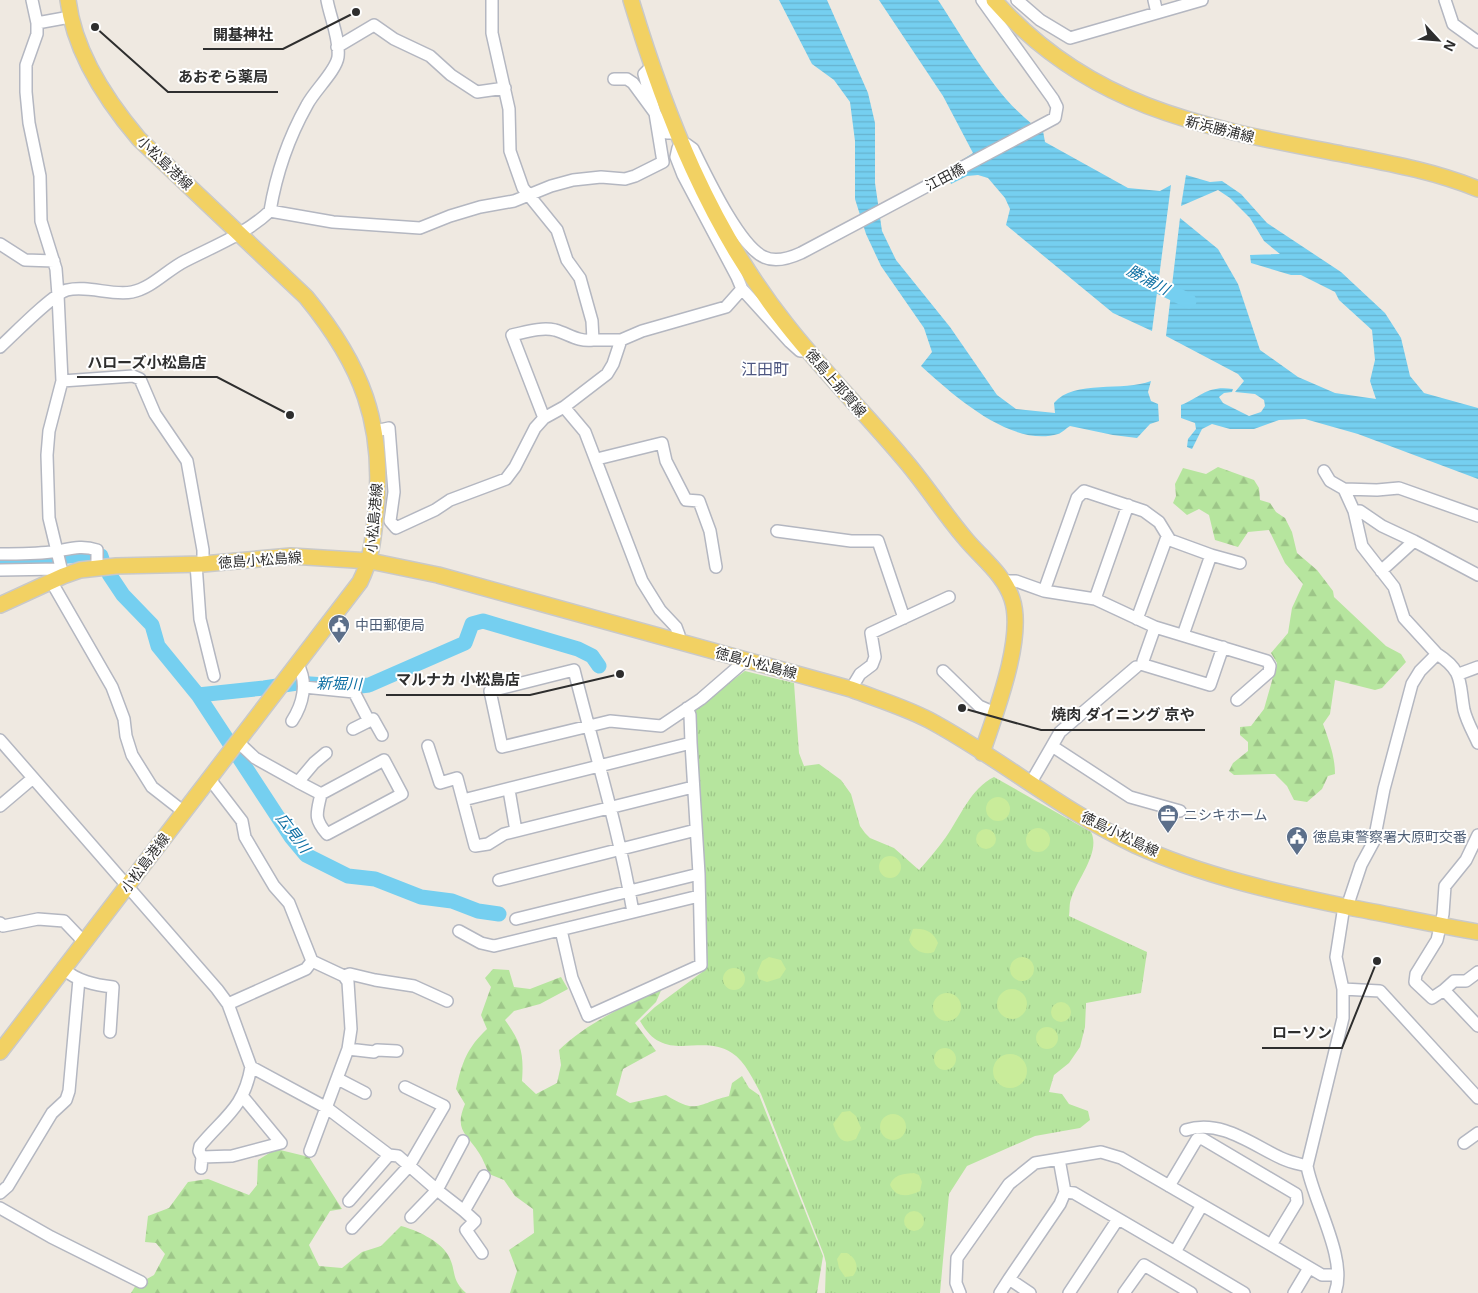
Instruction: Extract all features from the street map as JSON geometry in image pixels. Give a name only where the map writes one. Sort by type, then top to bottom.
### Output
[{"type":"main road","name":"小松島港線","points":[[0,1052],[360,582],[370,561],[378,490],[375,431],[367,400],[350,358],[330,326],[306,297],[139,139],[120,117],[102,91],[90,66],[70,17],[68,0]]},
{"type":"main road","name":"徳島上那賀線","points":[[631,0],[678,139],[737,254],[779,315],[809,352],[903,458],[964,538],[1004,581],[1013,602],[1015,630],[995,713],[982,753]]},
{"type":"main road","name":"新浜勝浦線","points":[[994,0],[1010,19],[1047,51],[1107,90],[1142,105],[1196,124],[1403,166],[1452,178],[1478,189]]},
{"type":"main road","name":"徳島小松島線","points":[[0,605],[58,566],[97,560],[200,564],[291,556],[370,561],[438,575],[852,689],[928,719],[1089,821],[1136,845],[1183,864],[1278,892],[1478,932]]},
{"type":"street","points":[[32,0],[37,23],[37,34],[26,65],[26,92],[29,123],[40,176],[41,221],[54,261],[58,295],[62,381],[49,431],[47,455],[49,518],[58,566],[112,687],[124,719],[126,736],[132,755],[152,787],[184,812]]},
{"type":"street","points":[[0,347],[58,295],[67,290],[131,292],[144,288],[185,261],[239,234],[270,211],[274,190],[297,125],[315,90],[335,66],[337,47],[326,0]]},
{"type":"street","points":[[492,0],[492,32],[509,109],[510,151],[523,188],[557,230],[567,260],[580,278],[592,321],[593,340]]},
{"type":"street","name":"江田橋","points":[[655,113],[668,133],[693,149],[734,224],[747,243],[758,254],[766,258],[791,258],[1044,126],[1055,118],[1057,107],[982,0]]},
{"type":"street","points":[[1017,0],[1040,20],[1070,38],[1202,0]]},
{"type":"street","points":[[1154,0],[1157,13]]},
{"type":"street","points":[[1445,0],[1453,24],[1478,42]]},
{"type":"street","points":[[37,23],[70,17]]},
{"type":"street","points":[[337,47],[374,25],[394,39],[430,56],[451,75],[477,92],[505,88]]},
{"type":"street","points":[[270,211],[333,222],[420,228],[480,207],[501,204],[574,180],[601,177],[625,179],[635,176],[664,162],[655,113],[644,74],[652,66]]},
{"type":"street","points":[[614,79],[627,79],[633,83],[655,113]]},
{"type":"street","points":[[678,139],[676,157],[683,175],[742,290],[790,342],[800,351],[809,352]]},
{"type":"street","points":[[0,244],[5,250],[25,260],[54,261]]},
{"type":"street","points":[[544,418],[512,335],[541,328],[558,331],[577,339],[621,340],[642,331],[726,307],[742,290]]},
{"type":"street","points":[[375,431],[389,428],[394,492],[390,521],[396,528],[435,510],[450,500],[506,479],[515,467],[535,428],[544,418],[564,407],[607,374],[614,364],[621,340]]},
{"type":"street","points":[[62,381],[133,376],[140,379],[155,414],[187,461],[203,550],[200,564],[200,619],[214,676]]},
{"type":"street","points":[[564,407],[585,432],[597,458],[642,581],[660,610],[676,627],[679,642]]},
{"type":"street","points":[[597,458],[662,444],[666,461],[686,500],[699,501],[710,531],[716,567]]},
{"type":"street","points":[[1324,471],[1330,481],[1344,489],[1396,490],[1399,488],[1478,516]]},
{"type":"street","points":[[1344,489],[1354,511],[1362,546],[1394,587],[1404,618],[1437,654],[1451,664],[1459,674],[1464,710],[1476,729],[1478,743]]},
{"type":"street","points":[[1044,591],[1076,498],[1084,491],[1153,515],[1168,537],[1174,542],[1240,563]]},
{"type":"street","points":[[1095,599],[1128,505]]},
{"type":"street","points":[[1354,511],[1369,516],[1376,522],[1478,575]]},
{"type":"street","points":[[777,531],[852,541],[878,540],[904,618]]},
{"type":"street","points":[[1138,619],[1168,537]]},
{"type":"street","points":[[1381,570],[1414,541]]},
{"type":"street","points":[[0,570],[58,566],[83,546],[96,550],[97,560]]},
{"type":"street","points":[[0,554],[58,566]]},
{"type":"street","points":[[1183,635],[1211,555]]},
{"type":"street","points":[[1004,581],[1016,581],[1044,591],[1095,599],[1123,610],[1155,627],[1263,659],[1270,666],[1269,672],[1237,700]]},
{"type":"street","points":[[852,689],[860,674],[872,665],[875,657],[871,633],[948,597]]},
{"type":"street","points":[[1155,627],[1143,661],[1144,665],[1210,685],[1223,647]]},
{"type":"street","points":[[1335,1293],[1337,1275],[1327,1228],[1310,1180],[1308,1166],[1343,1018],[1343,989],[1336,957],[1345,906],[1361,865],[1374,841],[1384,789],[1412,684],[1420,670],[1437,654]]},
{"type":"street","points":[[633,912],[620,849],[588,726],[574,670],[490,691],[502,746],[588,726],[610,720],[661,726],[739,669],[746,660]]},
{"type":"street","points":[[292,721],[300,704],[304,687],[303,674],[298,665]]},
{"type":"street","points":[[1030,784],[1060,732],[1136,667]]},
{"type":"street","points":[[1459,674],[1478,667]]},
{"type":"street","points":[[943,671],[979,706],[995,713]]},
{"type":"street","points":[[304,687],[354,692],[369,721]]},
{"type":"street","points":[[561,930],[572,978],[588,1016],[701,965],[699,874],[690,715],[688,708]]},
{"type":"street","points":[[353,729],[373,719],[382,735]]},
{"type":"street","points":[[0,740],[228,1004],[252,1066],[243,1097],[235,1110],[200,1146],[201,1162],[281,1143],[243,1097]]},
{"type":"street","points":[[463,800],[691,743]]},
{"type":"street","points":[[235,746],[321,794]]},
{"type":"street","points":[[428,746],[440,783],[457,778],[475,846],[488,844],[504,834],[693,787]]},
{"type":"street","points":[[1052,746],[1130,797],[1180,811]]},
{"type":"street","points":[[298,782],[314,762],[326,753]]},
{"type":"street","points":[[384,760],[402,794],[327,834],[317,823],[316,817],[321,794],[384,760]]},
{"type":"street","points":[[0,806],[32,778]]},
{"type":"street","points":[[210,778],[242,821],[245,837],[274,886],[289,903],[312,961],[344,976],[348,982],[351,1029],[348,1049],[310,1151]]},
{"type":"street","points":[[509,790],[516,831]]},
{"type":"street","points":[[498,880],[696,830]]},
{"type":"street","points":[[1478,835],[1466,860],[1445,886],[1441,926],[1434,947],[1416,974],[1415,982],[1432,998],[1454,981],[1466,981],[1478,972]]},
{"type":"street","points":[[516,919],[699,874]]},
{"type":"street","points":[[459,931],[480,943],[494,946],[700,896]]},
{"type":"street","points":[[0,923],[3,926],[38,919],[64,921],[84,942]]},
{"type":"street","points":[[228,1004],[306,969],[312,961]]},
{"type":"street","points":[[63,969],[79,979],[95,985],[113,987],[110,1032]]},
{"type":"street","points":[[344,976],[350,974],[375,980],[396,981],[402,985],[414,986],[447,1001]]},
{"type":"street","points":[[0,1193],[8,1186],[52,1113],[66,1100],[69,1091],[79,979]]},
{"type":"street","points":[[1343,989],[1380,991],[1478,1098]]},
{"type":"street","points":[[1444,990],[1478,1026]]},
{"type":"street","points":[[348,1049],[374,1052],[377,1050],[397,1051]]},
{"type":"street","points":[[252,1066],[327,1108],[389,1155],[398,1156],[475,1221],[466,1230],[482,1253]]},
{"type":"street","points":[[338,1078],[365,1093]]},
{"type":"street","points":[[352,1228],[409,1166],[444,1106],[405,1087]]},
{"type":"street","points":[[1186,1130],[1208,1126],[1253,1142],[1284,1159],[1308,1166]]},
{"type":"street","points":[[1464,1143],[1478,1133]]},
{"type":"street","points":[[1170,1186],[1197,1139],[1203,1139],[1296,1194],[1297,1202],[1271,1245]]},
{"type":"street","points":[[412,1217],[436,1190],[463,1141]]},
{"type":"street","points":[[960,1293],[956,1283],[957,1258],[1009,1184],[1035,1162],[1101,1152],[1122,1158],[1309,1268],[1327,1277],[1337,1275]]},
{"type":"street","points":[[349,1201],[389,1155]]},
{"type":"street","points":[[1000,1293],[1060,1204],[1065,1192],[1059,1159]]},
{"type":"street","points":[[464,1211],[484,1176]]},
{"type":"street","points":[[1065,1192],[1074,1193],[1244,1293]]},
{"type":"street","points":[[1174,1252],[1202,1205]]},
{"type":"street","points":[[0,1208],[51,1237],[141,1282]]},
{"type":"street","points":[[1069,1293],[1118,1219]]},
{"type":"street","points":[[1124,1293],[1144,1265],[1183,1291]]},
{"type":"street","points":[[1294,1293],[1309,1268]]},
{"type":"street","points":[[1009,1279],[1030,1293]]},
{"type":"green space","points":[[1218,467],[1254,480],[1259,488],[1260,500],[1270,503],[1276,512],[1285,518],[1292,532],[1297,553],[1317,570],[1333,591],[1334,597],[1386,646],[1401,654],[1406,662],[1382,688],[1375,690],[1335,680],[1330,714],[1323,724],[1333,755],[1335,774],[1328,776],[1322,789],[1307,802],[1294,800],[1287,786],[1275,774],[1234,775],[1229,771],[1233,763],[1248,751],[1248,742],[1240,735],[1240,727],[1251,726],[1264,709],[1277,663],[1271,653],[1288,633],[1292,608],[1303,584],[1285,563],[1269,530],[1248,532],[1238,547],[1215,540],[1209,515],[1199,509],[1187,515],[1173,503],[1176,496],[1175,484],[1183,468],[1206,474]]},
{"type":"green space","points":[[745,671],[794,683],[799,753],[804,766],[819,764],[841,780],[851,794],[860,826],[865,833],[870,838],[894,848],[919,870],[946,837],[972,796],[994,777],[1091,832],[1093,848],[1091,857],[1071,899],[1069,916],[1147,952],[1141,993],[1086,1003],[1085,1027],[1080,1047],[1069,1063],[1054,1075],[1049,1092],[1062,1094],[1069,1104],[1088,1111],[1090,1120],[1080,1128],[1035,1136],[967,1166],[949,1194],[940,1293],[825,1293],[826,1263],[824,1255],[761,1094],[745,1066],[732,1053],[720,1047],[708,1045],[683,1046],[660,1042],[650,1034],[640,1021],[655,1007],[705,970],[705,924],[693,710]]},
{"type":"green space","points":[[998,797],[1006,801],[1010,809],[1006,817],[998,821],[990,817],[986,809],[990,801]]},
{"type":"green space","points":[[1038,828],[1043,829],[1049,835],[1049,845],[1043,851],[1038,852],[1033,851],[1027,845],[1026,840],[1027,835],[1033,829]]},
{"type":"green space","points":[[982,829],[990,829],[996,835],[996,843],[990,849],[982,849],[976,843],[976,835]]},
{"type":"green space","points":[[886,856],[894,856],[901,863],[901,871],[894,878],[886,878],[879,871],[879,863]]},
{"type":"green space","points":[[913,929],[925,930],[934,936],[938,943],[934,952],[923,953],[913,947],[909,940]]},
{"type":"green space","points":[[769,957],[781,960],[786,969],[780,978],[767,982],[759,979],[757,973],[762,961]]},
{"type":"green space","points":[[1022,957],[1030,961],[1034,969],[1030,977],[1022,981],[1014,977],[1010,969],[1014,961]]},
{"type":"green space","points":[[734,968],[744,975],[745,979],[738,989],[734,990],[724,983],[723,979],[730,969]]},
{"type":"green space","points":[[493,969],[509,970],[514,987],[530,989],[561,977],[568,989],[540,1004],[514,1011],[505,1020],[515,1035],[522,1055],[522,1081],[536,1094],[557,1083],[561,1065],[559,1050],[596,1022],[663,986],[656,1002],[635,1023],[656,1051],[623,1069],[616,1095],[630,1103],[666,1095],[685,1105],[697,1106],[729,1096],[732,1083],[742,1076],[749,1088],[759,1095],[823,1256],[817,1293],[510,1293],[517,1271],[509,1250],[534,1233],[533,1209],[515,1196],[504,1180],[489,1174],[480,1155],[461,1126],[465,1104],[456,1089],[466,1056],[487,1029],[481,1015],[491,987],[485,978]]},
{"type":"green space","points":[[1012,989],[1018,990],[1026,998],[1026,1010],[1018,1018],[1012,1019],[1006,1018],[998,1010],[997,1004],[998,998],[1006,990]]},
{"type":"green space","points":[[947,993],[957,997],[961,1007],[957,1017],[947,1021],[937,1017],[933,1007],[937,997]]},
{"type":"green space","points":[[1061,1002],[1068,1005],[1071,1012],[1068,1019],[1061,1022],[1054,1019],[1051,1012],[1054,1005]]},
{"type":"green space","points":[[1047,1027],[1057,1034],[1058,1038],[1051,1048],[1047,1049],[1037,1042],[1036,1038],[1043,1028]]},
{"type":"green space","points":[[945,1048],[953,1051],[956,1059],[953,1067],[945,1070],[937,1067],[934,1059],[937,1051]]},
{"type":"green space","points":[[1010,1054],[1022,1059],[1027,1071],[1022,1083],[1010,1088],[998,1083],[993,1071],[998,1059]]},
{"type":"green space","points":[[850,1111],[856,1116],[861,1128],[856,1139],[843,1141],[833,1124],[842,1112]]},
{"type":"green space","points":[[893,1114],[903,1117],[906,1127],[903,1137],[893,1140],[883,1137],[880,1127],[883,1117]]},
{"type":"green space","points":[[276,1149],[309,1157],[342,1209],[330,1211],[309,1245],[319,1266],[342,1268],[362,1252],[381,1246],[401,1226],[427,1236],[444,1250],[451,1260],[458,1283],[466,1293],[131,1293],[136,1285],[154,1275],[165,1254],[156,1243],[145,1242],[148,1216],[169,1208],[188,1182],[208,1179],[249,1195],[257,1185],[258,1160]]},
{"type":"green space","points":[[914,1173],[919,1175],[922,1182],[920,1191],[903,1195],[896,1192],[890,1185],[900,1175]]},
{"type":"green space","points":[[914,1211],[921,1214],[924,1221],[921,1228],[914,1231],[907,1228],[904,1221],[907,1214]]},
{"type":"green space","points":[[841,1253],[847,1253],[855,1260],[857,1266],[853,1276],[845,1277],[839,1268],[837,1259]]},
{"type":"water","points":[[779,0],[827,0],[868,93],[875,123],[875,183],[882,231],[896,260],[950,327],[997,395],[1016,409],[1055,413],[1054,403],[1074,391],[1086,388],[1127,386],[1151,381],[1148,392],[1151,401],[1158,404],[1159,421],[1150,424],[1137,438],[1070,426],[1058,434],[1040,436],[1021,433],[1002,426],[966,404],[921,366],[932,352],[924,328],[881,266],[866,234],[855,199],[855,141],[850,102],[834,80],[812,64]]},
{"type":"water","points":[[879,0],[938,0],[1005,98],[1032,124],[1036,123],[1043,131],[1045,142],[1128,188],[1160,191],[1171,185],[1152,331],[1113,313],[1006,225],[1010,209],[1005,198],[988,178],[978,175],[967,176],[951,184],[946,170],[973,153],[943,96]]},
{"type":"water","points":[[1186,175],[1210,182],[1222,181],[1241,194],[1267,223],[1341,272],[1385,313],[1401,338],[1410,376],[1424,393],[1478,408],[1478,479],[1358,434],[1305,419],[1279,420],[1254,429],[1230,429],[1212,424],[1202,429],[1192,449],[1187,447],[1188,439],[1196,429],[1195,423],[1181,418],[1181,405],[1200,395],[1211,390],[1233,389],[1232,392],[1224,393],[1219,397],[1223,403],[1249,416],[1261,412],[1265,406],[1264,400],[1255,394],[1235,392],[1244,381],[1238,374],[1166,336],[1180,218],[1218,249],[1238,284],[1260,350],[1298,377],[1335,393],[1376,399],[1370,381],[1375,360],[1372,330],[1339,300],[1335,292],[1301,275],[1291,275],[1251,263],[1250,255],[1280,254],[1264,241],[1250,218],[1230,198],[1218,190],[1181,206]]},
{"type":"waterway","name":"勝浦川","points":[[1140,277],[1189,301]]},
{"type":"waterway","name":"新堀川","points":[[0,563],[63,556],[89,555],[101,556],[102,559]]},
{"type":"waterway","name":"広見川","points":[[109,574],[123,595],[152,625],[158,646],[198,695],[291,837],[306,855],[348,876],[375,879],[421,897],[452,901],[478,911],[499,914]]},
{"type":"waterway","name":"新堀川","points":[[198,695],[297,683],[352,687],[369,685],[465,643],[472,624],[483,621],[578,649],[592,656],[599,666]]},
{"type":"place","name":"開基神社","points":[[356,12]]},
{"type":"place","name":"あおぞら薬局","points":[[95,27]]},
{"type":"place","name":"ハローズ小松島店","points":[[290,415]]},
{"type":"place","name":"中田郵便局","points":[[339,644]]},
{"type":"place","name":"マルナカ 小松島店","points":[[620,674]]},
{"type":"place","name":"焼肉 ダイニング 京や","points":[[962,708]]},
{"type":"place","name":"ニシキホーム","points":[[1168,834]]},
{"type":"place","name":"徳島東警察署大原町交番","points":[[1297,856]]},
{"type":"place","name":"ローソン","points":[[1377,961]]},
{"type":"district","name":"江田町","points":[[765,369]]}]
